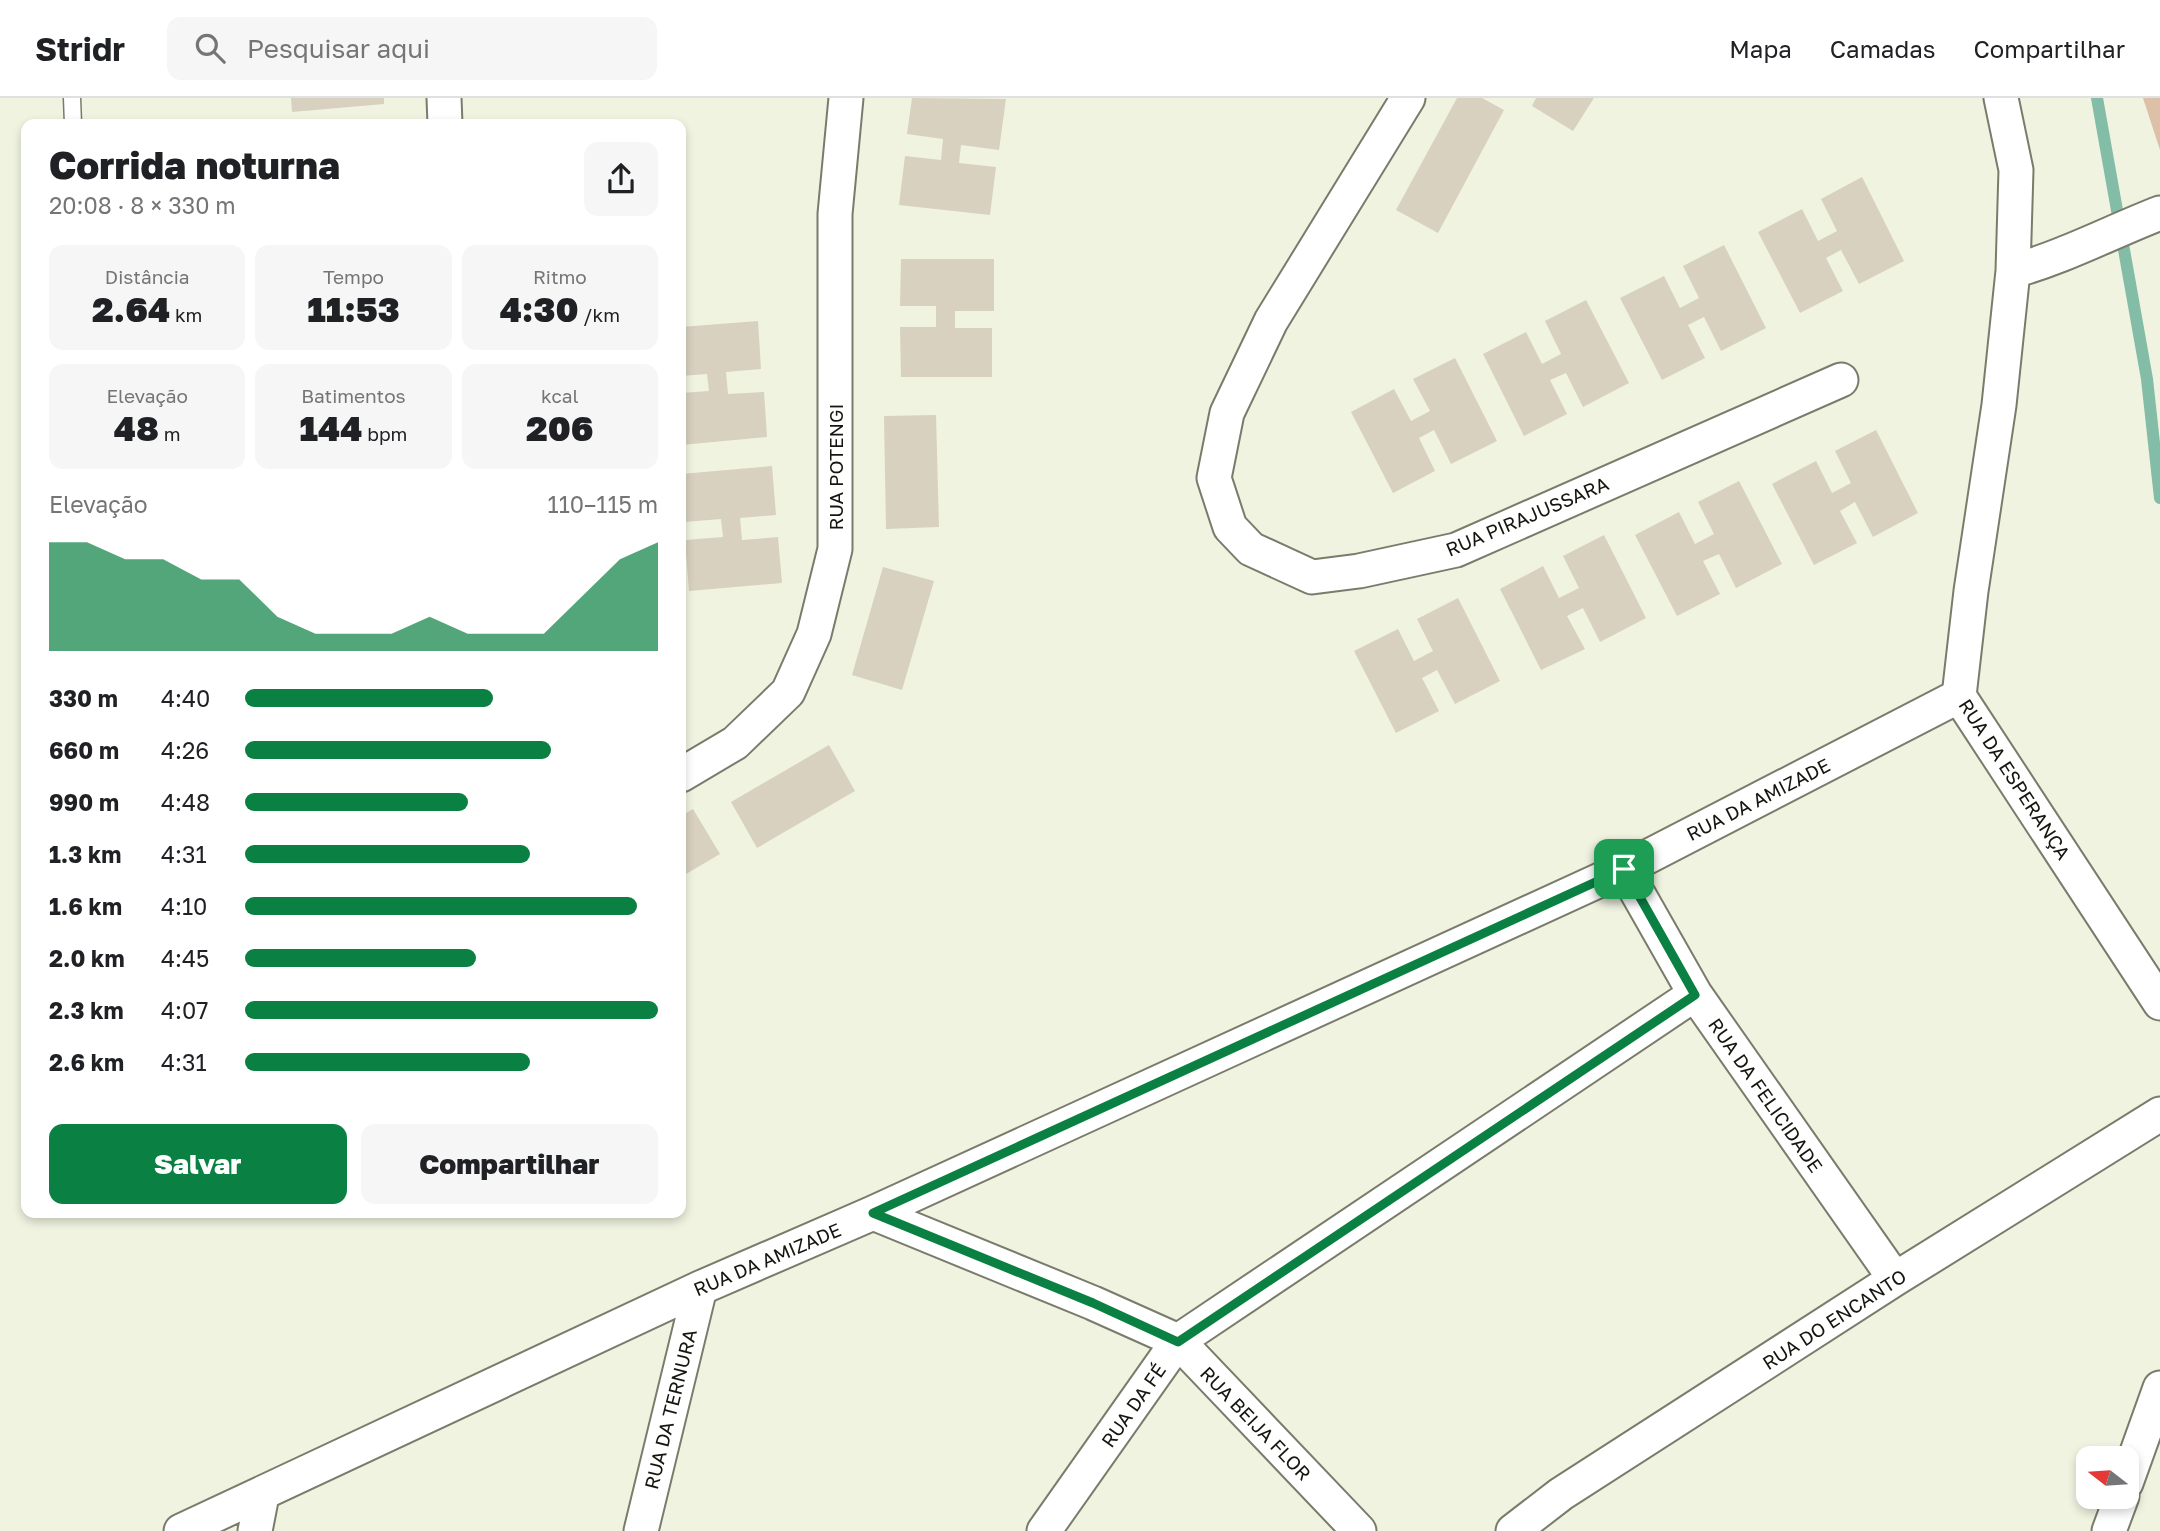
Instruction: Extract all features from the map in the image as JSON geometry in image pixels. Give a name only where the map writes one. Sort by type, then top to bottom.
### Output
[{"type":"street","points":[[444,98],[445,119]]},
{"type":"street","name":"RUA POTENGI","points":[[686,772],[735,743],[788,692],[814,635],[835,549],[835,214],[846,98]]},
{"type":"street","name":"RUA PIRAJUSSARA","points":[[1408,98],[1271,321],[1227,413],[1214,478],[1230,527],[1251,549],[1312,577],[1359,572],[1456,550],[1841,380]]},
{"type":"street","name":"RUA DA ESPERANÇA","points":[[2001,98],[2016,170],[2013,271],[1999,405],[1971,591],[1959,696],[2160,1003]]},
{"type":"street","points":[[2013,271],[2054,259],[2085,242],[2160,214]]},
{"type":"street","name":"RUA DA AMIZADE","points":[[181,1531],[700,1287],[873,1213],[1624,869],[1959,696]]},
{"type":"street","name":"RUA DA FELICIDADE","points":[[1624,869],[1695,995],[1895,1279]]},
{"type":"street","name":"RUA DA FÉ","points":[[1044,1531],[1178,1342],[1695,995]]},
{"type":"street","name":"RUA DO ENCANTO","points":[[1513,1531],[1561,1494],[1895,1279],[2160,1114]]},
{"type":"street","name":"RUA BEIJA FLOR","points":[[873,1213],[1093,1303],[1178,1342],[1359,1531]]},
{"type":"street","name":"RUA DA TERNURA","points":[[641,1531],[700,1287]]},
{"type":"street","points":[[2139,1447],[2160,1388]]},
{"type":"street","points":[[255,1531],[262,1495]]},
{"type":"street","points":[[2109,1531],[2117,1509]]},
{"type":"lane","points":[[72,98],[73,119]]},
{"type":"shaded area","points":[[2143,98],[2160,98],[2160,150]]},
{"type":"building","points":[[291,98],[384,98],[384,104],[292,112]]},
{"type":"building","points":[[912,98],[1006,99],[999,150],[961,145],[959,163],[996,167],[990,215],[899,205],[905,156],[941,160],[943,139],[907,134]]},
{"type":"building","points":[[1457,98],[1482,98],[1504,110],[1438,233],[1396,210]]},
{"type":"building","points":[[1536,98],[1594,98],[1573,131],[1532,106]]},
{"type":"building","points":[[1862,177],[1904,261],[1859,284],[1841,250],[1826,258],[1843,291],[1800,313],[1758,232],[1802,209],[1818,241],[1837,231],[1821,199]]},
{"type":"building","points":[[1724,245],[1766,328],[1721,351],[1704,317],[1688,325],[1705,358],[1662,380],[1620,298],[1664,276],[1680,308],[1699,298],[1683,266]]},
{"type":"building","points":[[901,259],[994,259],[994,311],[955,311],[955,328],[992,328],[992,377],[901,377],[900,327],[936,327],[936,306],[900,306]]},
{"type":"building","points":[[1586,300],[1629,383],[1583,407],[1566,373],[1550,380],[1567,414],[1524,436],[1483,354],[1526,332],[1542,364],[1561,354],[1545,321]]},
{"type":"building","points":[[758,321],[761,369],[726,372],[728,394],[764,392],[767,437],[686,445],[686,393],[709,391],[707,374],[686,376],[686,327]]},
{"type":"building","points":[[1455,358],[1497,441],[1451,464],[1434,430],[1419,438],[1435,471],[1393,493],[1351,412],[1394,389],[1411,421],[1430,411],[1413,379]]},
{"type":"building","points":[[936,415],[939,527],[886,529],[884,416]]},
{"type":"building","points":[[1876,430],[1918,513],[1873,537],[1855,502],[1840,511],[1857,543],[1814,565],[1772,484],[1816,461],[1832,493],[1851,483],[1835,451]]},
{"type":"building","points":[[772,466],[776,515],[740,518],[742,540],[778,537],[782,583],[689,591],[686,540],[723,537],[721,519],[686,522],[686,474]]},
{"type":"building","points":[[1739,481],[1782,564],[1736,588],[1719,554],[1703,561],[1720,594],[1677,616],[1635,535],[1679,512],[1695,544],[1714,534],[1698,502]]},
{"type":"building","points":[[1604,535],[1646,618],[1600,642],[1583,608],[1567,616],[1585,649],[1541,670],[1500,589],[1543,566],[1559,598],[1579,588],[1563,556]]},
{"type":"building","points":[[883,567],[934,581],[902,690],[852,675]]},
{"type":"building","points":[[1458,598],[1500,681],[1455,704],[1437,670],[1422,678],[1439,711],[1396,733],[1354,651],[1398,629],[1414,661],[1433,651],[1417,619]]},
{"type":"building","points":[[829,745],[855,791],[757,848],[731,802]]},
{"type":"building","points":[[693,809],[720,854],[686,874],[686,813]]},
{"type":"waterway","points":[[2097,98],[2147,379],[2160,498]]},
{"type":"route","points":[[1624,869],[1695,995],[1178,1342],[1004,1265],[873,1213],[1436,955],[1624,869]]}]
